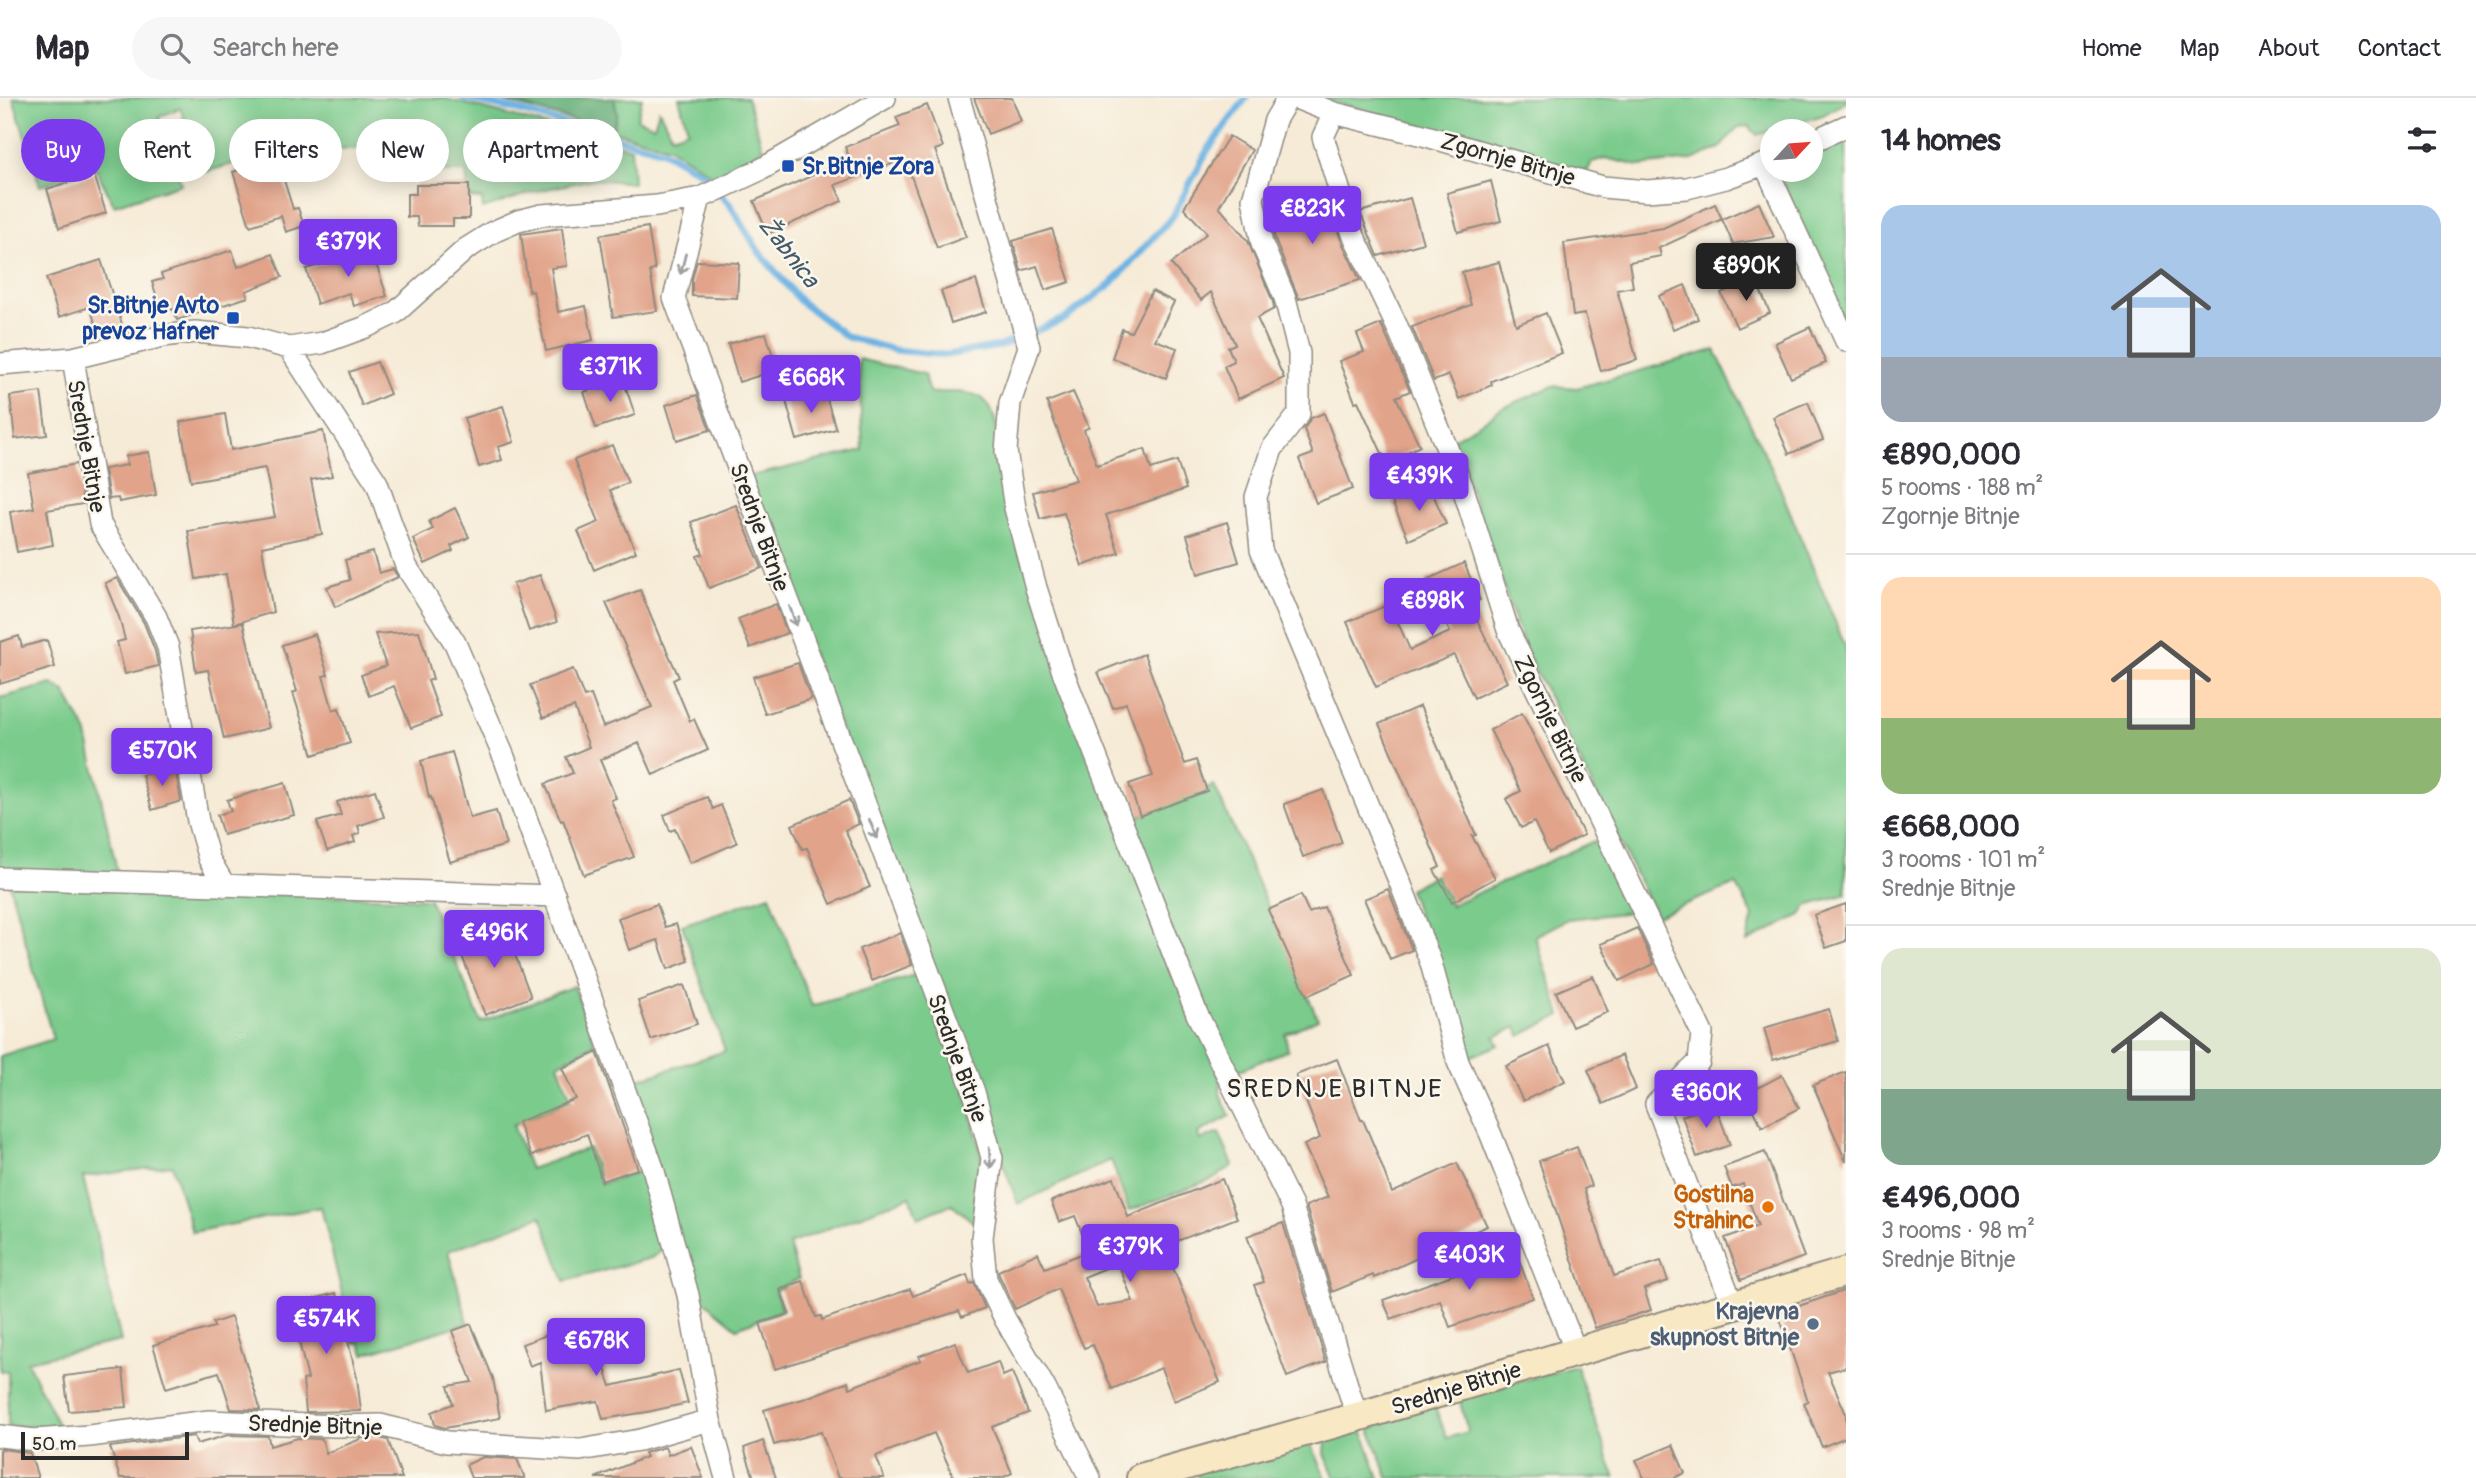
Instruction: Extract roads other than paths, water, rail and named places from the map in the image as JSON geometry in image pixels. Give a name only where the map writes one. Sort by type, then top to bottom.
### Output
[{"type":"main road","points":[[1565,1355],[1846,1272]]},
{"type":"main road","name":"Srednje Bitnje","points":[[1141,1478],[1357,1418],[1565,1355]]},
{"type":"street","points":[[699,198],[762,169],[885,98]]},
{"type":"street","points":[[959,98],[1029,347],[1010,403],[1006,451],[1015,508],[1036,588],[1063,672],[1197,1014],[1292,1206],[1357,1418]]},
{"type":"street","points":[[1288,98],[1275,120],[1253,200],[1262,244],[1285,299],[1299,353],[1299,414],[1272,449],[1256,497],[1261,551],[1431,963],[1458,1062],[1491,1135],[1565,1355]]},
{"type":"street","name":"Zgornje Bitnje","points":[[1296,98],[1334,113],[1423,135],[1603,187],[1647,191],[1687,188],[1760,166]]},
{"type":"street","name":"Zgornje Bitnje","points":[[1334,113],[1323,137],[1353,234],[1401,335],[1446,444],[1463,488],[1508,630],[1702,1033],[1699,1062],[1656,1104],[1733,1306]]},
{"type":"street","points":[[1824,136],[1846,126]]},
{"type":"street","name":"Zgornje Bitnje","points":[[1777,182],[1846,341]]},
{"type":"street","name":"Srednje Bitnje","points":[[0,364],[73,358],[163,336],[195,332],[248,337],[289,348],[322,343],[395,313],[466,248],[518,221],[567,212],[657,206],[699,198],[674,298],[974,1092],[992,1158],[982,1238],[986,1279],[1090,1478]]},
{"type":"street","points":[[289,348],[377,483],[406,566],[455,643],[504,757],[653,1168],[688,1295],[710,1420],[726,1478]]},
{"type":"street","name":"Srednje Bitnje","points":[[73,358],[100,524],[156,617],[168,647],[198,821],[209,859],[225,886]]},
{"type":"street","points":[[0,877],[555,895]]},
{"type":"street","name":"Srednje Bitnje","points":[[0,1436],[35,1440],[209,1421],[380,1425],[447,1442],[580,1450],[640,1440],[710,1420]]},
{"type":"waterway","name":"Žabnica","points":[[463,98],[663,151],[703,174],[731,206],[759,252],[800,301],[847,337],[894,350],[946,355],[1000,346],[1066,318],[1112,283],[1173,216],[1207,151],[1246,98]]},
{"type":"place","name":"Sr.Bitnje Zora","points":[[788,166]]},
{"type":"place","name":"Sr.Bitnje Avto prevoz Hafner","points":[[233,318]]},
{"type":"place","name":"Gostilna Strahinc","points":[[1768,1207]]},
{"type":"place","name":"Krajevna skupnost Bitnje","points":[[1813,1324]]},
{"type":"district","name":"SREDNJE BITNJE","points":[[1335,1088]]}]
